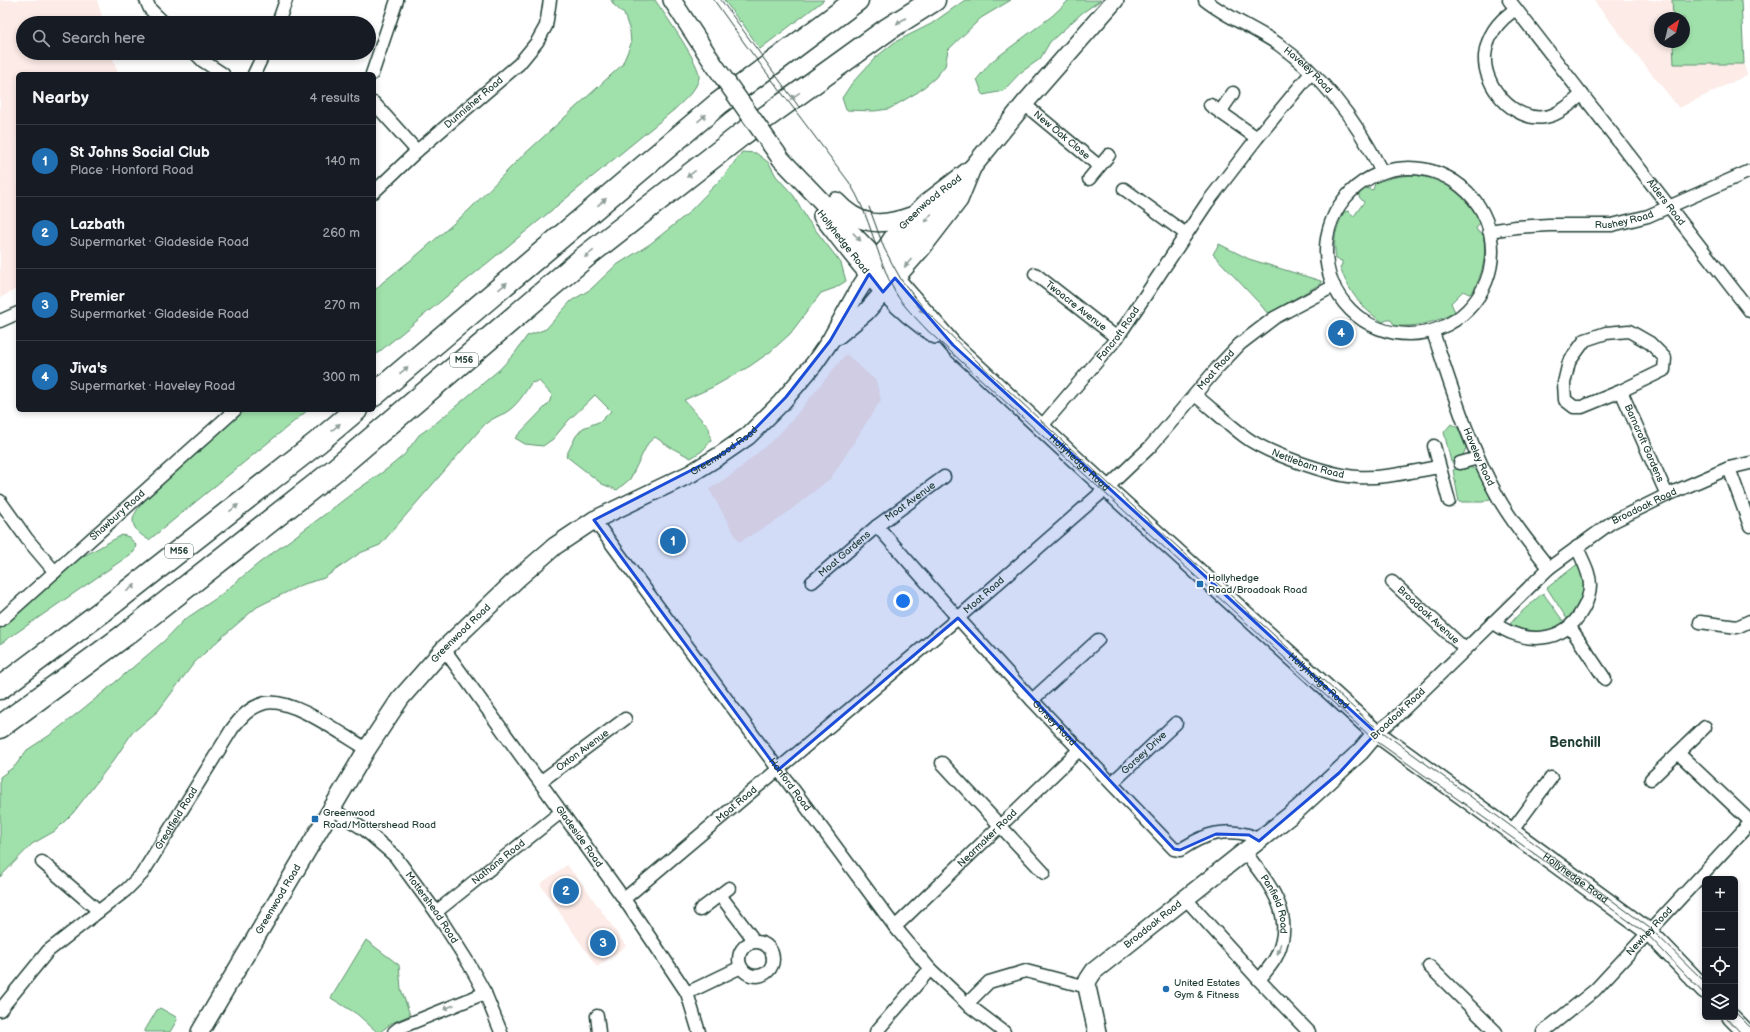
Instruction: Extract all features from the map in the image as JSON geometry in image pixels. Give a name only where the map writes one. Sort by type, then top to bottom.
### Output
[{"type":"highway","points":[[376,393],[718,104],[857,0]]},
{"type":"highway","name":"M56","points":[[0,739],[125,635],[336,469],[591,252],[741,135],[888,29],[934,0]]},
{"type":"highway","name":"M56","points":[[0,688],[104,610],[318,442],[354,412]]},
{"type":"highway","name":"M56","points":[[0,674],[104,610]]},
{"type":"highway","name":"M56","points":[[0,727],[125,635]]},
{"type":"street","points":[[146,0],[150,9],[157,16]]},
{"type":"street","points":[[280,16],[286,0]]},
{"type":"street","points":[[373,72],[397,0]]},
{"type":"street","name":"Dunnisher Road","points":[[376,190],[417,151],[519,64],[537,42],[546,26],[550,0]]},
{"type":"street","name":"Hollyhedge Road","points":[[672,0],[713,63],[818,210],[883,292],[920,325],[953,345]]},
{"type":"street","name":"Greenwood Road","points":[[830,341],[866,312],[883,292],[892,238],[924,204],[972,168],[1024,104],[1115,0]]},
{"type":"street","name":"Haveley Road","points":[[1205,0],[1278,45],[1327,88],[1352,117],[1369,145],[1381,170]]},
{"type":"street","name":"Alders Road","points":[[1582,94],[1561,110],[1545,117],[1529,116],[1511,108],[1496,93],[1489,75],[1485,57],[1489,40],[1495,26],[1506,16],[1513,5],[1669,206],[1750,311]]},
{"type":"street","points":[[202,60],[220,72]]},
{"type":"street","points":[[255,72],[261,60]]},
{"type":"street","name":"Fancroft Road","points":[[1041,427],[1117,338],[1207,203],[1257,138],[1311,73]]},
{"type":"street","points":[[1233,93],[1215,108],[1257,138]]},
{"type":"street","name":"New Oak Close","points":[[1024,104],[1099,166]]},
{"type":"street","points":[[376,105],[417,151]]},
{"type":"street","points":[[1089,179],[1109,155]]},
{"type":"street","points":[[781,158],[804,170],[845,211],[857,218],[875,223],[897,221],[912,216]]},
{"type":"street","name":"Hollyhedge Road","points":[[781,158],[887,269],[953,345],[1106,488],[1376,733],[1649,932],[1702,987]]},
{"type":"street","points":[[1406,166],[1434,171],[1446,176],[1459,184],[1476,203],[1482,212],[1489,231],[1492,252],[1491,264],[1488,278],[1480,294],[1462,315],[1446,326],[1433,332],[1404,335],[1385,332],[1367,324],[1354,314],[1341,299],[1334,286],[1328,268],[1326,251],[1330,226],[1343,201],[1352,190],[1363,181],[1381,170],[1406,166]]},
{"type":"street","points":[[887,269],[972,168]]},
{"type":"street","name":"Rushey Road","points":[[1489,231],[1516,227],[1549,225],[1612,225],[1648,216],[1750,171]]},
{"type":"street","points":[[1124,190],[1186,234]]},
{"type":"street","name":"Greenwood Road","points":[[200,1032],[367,749],[400,699],[444,649],[477,615],[555,546],[594,520],[690,474],[748,436],[780,403],[814,364],[830,341],[869,274],[887,269]]},
{"type":"street","name":"Twoacre Avenue","points":[[1035,274],[1117,338]]},
{"type":"street","name":"Moat Road","points":[[624,899],[958,618],[1106,488],[1150,447],[1240,344],[1274,318],[1334,286]]},
{"type":"street","points":[[0,321],[16,314]]},
{"type":"street","name":"Barncroft Gardens","points":[[1629,331],[1650,343],[1665,358],[1664,370],[1621,391],[1582,407],[1574,407],[1565,400],[1564,383],[1569,362],[1585,340],[1606,333],[1629,331]]},
{"type":"street","name":"Haveley Road","points":[[1433,332],[1458,407],[1478,458],[1508,514],[1549,568]]},
{"type":"street","name":"Barncroft Gardens","points":[[1621,391],[1666,495]]},
{"type":"street","name":"Nettlebarn Road","points":[[1195,395],[1245,437],[1282,456],[1319,468],[1358,477],[1396,474],[1439,467]]},
{"type":"street","name":"Shawbury Road","points":[[0,621],[233,412]]},
{"type":"street","points":[[1434,446],[1449,501]]},
{"type":"street","points":[[1460,462],[1478,458]]},
{"type":"street","name":"Broadoak Road","points":[[1087,987],[1088,980],[1094,971],[1259,841],[1339,773],[1376,733],[1395,718],[1549,568],[1612,522],[1666,495],[1729,468],[1750,462]]},
{"type":"street","points":[[1729,468],[1750,526]]},
{"type":"street","name":"Moat Avenue","points":[[877,526],[944,477]]},
{"type":"street","points":[[0,501],[27,539],[55,572]]},
{"type":"street","name":"Honford Road","points":[[594,520],[895,927],[930,969],[967,1004],[1004,1032]]},
{"type":"street","name":"Moat Gardens","points":[[812,582],[877,526]]},
{"type":"street","name":"Gorsey Road","points":[[877,526],[1032,700],[1080,748],[1174,848],[1180,850],[1203,838],[1216,834],[1234,833],[1249,835],[1259,841]]},
{"type":"street","points":[[1493,622],[1500,628],[1514,635],[1528,638],[1543,638],[1570,627],[1578,619],[1585,606],[1590,587],[1589,576],[1577,547]]},
{"type":"street","name":"Broadoak Avenue","points":[[1392,582],[1465,649]]},
{"type":"street","points":[[1700,622],[1737,627],[1750,622]]},
{"type":"street","points":[[1570,627],[1605,679]]},
{"type":"street","points":[[1032,700],[1098,640]]},
{"type":"street","name":"Gladeside Road","points":[[444,649],[624,899],[687,993],[694,1030]]},
{"type":"street","name":"Greatfield Road","points":[[0,1010],[48,951],[126,890],[142,874],[232,729],[243,715],[266,703],[283,704],[298,708],[367,749]]},
{"type":"street","name":"Oxton Avenue","points":[[540,782],[625,719]]},
{"type":"street","name":"Gorsey Drive","points":[[1112,783],[1176,723]]},
{"type":"street","points":[[1651,779],[1705,727]]},
{"type":"street","name":"Nearmaker Road","points":[[895,927],[1080,748]]},
{"type":"street","points":[[1678,753],[1750,822]]},
{"type":"street","points":[[942,763],[1044,873]]},
{"type":"street","points":[[1511,832],[1551,778]]},
{"type":"street","name":"Mottershead Road","points":[[332,809],[365,830],[395,856],[436,912],[485,992],[501,1032]]},
{"type":"street","name":"Nathans Road","points":[[436,912],[561,812]]},
{"type":"street","name":"Newhey Road","points":[[1543,1032],[1594,990],[1750,822]]},
{"type":"street","name":"Panfield Road","points":[[1245,852],[1276,895],[1283,914],[1284,933],[1277,956],[1259,980]]},
{"type":"street","points":[[42,862],[99,911]]},
{"type":"street","points":[[700,910],[724,891],[751,936],[751,942]]},
{"type":"street","points":[[1185,898],[1259,980],[1309,1032]]},
{"type":"street","points":[[751,942],[763,943],[772,951],[773,956],[771,968],[768,972],[757,976],[747,973],[741,966],[739,959],[740,954],[746,945],[751,942]]},
{"type":"street","points":[[687,993],[741,966]]},
{"type":"street","points":[[1429,966],[1496,1032]]},
{"type":"street","points":[[876,1032],[930,969]]},
{"type":"street","points":[[967,1004],[989,982],[1026,971],[1087,987],[1097,1032]]},
{"type":"street","points":[[394,1032],[399,1028],[485,992]]},
{"type":"street","points":[[597,1016],[599,1032]]},
{"type":"street","points":[[1734,1020],[1746,1032]]},
{"type":"highlighted area","points":[[869,274],[883,292],[895,278],[953,345],[1376,733],[1339,773],[1259,841],[1249,835],[1216,834],[1180,850],[1174,849],[958,618],[778,770],[594,520],[719,456],[748,436],[786,397],[830,341]]},
{"type":"shaded area","points":[[0,0],[97,0],[102,16],[16,16],[16,60],[113,60],[117,72],[16,72],[16,289],[0,298]]},
{"type":"shaded area","points":[[1593,0],[1741,0],[1744,64],[1747,75],[1679,108]]},
{"type":"shaded area","points":[[846,354],[876,381],[881,400],[831,478],[779,519],[739,542],[709,489],[733,474],[775,438],[787,426]]},
{"type":"shaded area","points":[[567,865],[584,886],[626,946],[597,967],[540,884]]},
{"type":"green space","points":[[611,0],[655,0],[695,62],[699,78],[695,87],[675,109],[376,354],[376,289],[468,211],[517,161],[622,65],[631,44],[630,31],[624,14],[614,5]]},
{"type":"green space","points":[[724,0],[824,0],[760,49],[741,21],[740,22]]},
{"type":"green space","points":[[965,0],[1011,0],[981,18],[948,50],[945,66],[935,78],[918,92],[889,109],[874,111],[846,110],[842,98],[852,83],[875,58],[895,42],[931,24]]},
{"type":"green space","points":[[1069,0],[1101,0],[1082,13],[1050,42],[1040,59],[1020,73],[1003,91],[983,95],[977,79],[991,62],[1052,16]]},
{"type":"green space","points":[[1672,0],[1741,0],[1744,64],[1674,64],[1673,48],[1690,48],[1690,12],[1673,12]]},
{"type":"green space","points":[[742,152],[756,153],[769,163],[776,176],[794,196],[807,219],[841,263],[846,281],[835,288],[821,293],[790,334],[770,352],[750,366],[713,387],[684,400],[709,428],[711,441],[702,451],[691,458],[655,437],[648,443],[630,479],[617,490],[602,484],[566,456],[576,436],[583,428],[601,421],[611,411],[595,395],[568,421],[553,439],[543,446],[525,444],[515,438],[549,403],[552,395],[539,381],[531,383],[520,400],[513,407],[485,424],[380,545],[360,553],[324,578],[301,585],[257,607],[194,663],[158,711],[132,733],[116,757],[73,813],[55,831],[32,844],[0,877],[0,777],[15,766],[27,750],[50,735],[99,696],[164,641],[184,620],[218,597],[259,563],[404,455],[419,435],[436,423],[500,369],[515,353],[527,336],[546,329],[571,301],[591,289],[615,266],[650,244],[686,215],[724,176]]},
{"type":"green space","points":[[1413,175],[1444,184],[1461,196],[1475,213],[1480,223],[1476,228],[1478,232],[1483,234],[1485,250],[1479,279],[1472,293],[1469,294],[1463,291],[1451,303],[1455,312],[1426,324],[1395,326],[1391,320],[1383,322],[1375,317],[1362,305],[1352,292],[1340,268],[1342,261],[1336,259],[1335,240],[1344,212],[1348,211],[1354,216],[1364,202],[1359,197],[1359,194],[1366,188],[1373,190],[1375,183]]},
{"type":"green space","points":[[1219,244],[1249,259],[1321,281],[1322,283],[1268,314],[1213,254]]},
{"type":"green space","points":[[243,412],[306,412],[149,540],[136,529],[133,519],[138,509],[149,496],[183,463]]},
{"type":"green space","points":[[1451,424],[1458,428],[1466,448],[1461,460],[1451,462],[1444,432]]},
{"type":"green space","points":[[1460,467],[1461,470],[1469,467],[1477,470],[1494,497],[1483,502],[1459,502],[1453,470]]},
{"type":"green space","points":[[122,535],[129,537],[136,545],[134,552],[0,644],[0,624],[71,563]]},
{"type":"green space","points":[[1580,562],[1587,580],[1586,594],[1569,622],[1547,588]]},
{"type":"green space","points":[[1543,593],[1566,625],[1545,632],[1531,632],[1517,628],[1510,624],[1518,615]]},
{"type":"green space","points":[[366,940],[399,965],[401,989],[410,1015],[392,1023],[380,1032],[377,1032],[357,1014],[331,998]]},
{"type":"green space","points":[[160,1008],[176,1017],[177,1020],[170,1032],[144,1032],[157,1010]]},
{"type":"tram line","points":[[714,0],[745,44],[849,182],[863,209],[888,279],[898,297],[927,330],[1372,738],[1647,934],[1702,992]]},
{"type":"tram line","points":[[721,0],[799,107]]},
{"type":"tram line","points":[[869,207],[884,248],[894,267],[902,281],[926,311],[979,363],[1110,485],[1369,722],[1651,929],[1702,979]]},
{"type":"tram line","points":[[1738,1015],[1750,1027]]},
{"type":"tram line","points":[[1729,1020],[1740,1032]]},
{"type":"place","name":"Jiva's","points":[[1341,333]]},
{"type":"place","name":"St Johns Social Club","points":[[673,541]]},
{"type":"place","name":"Hollyhedge Road/Broadoak Road","points":[[1200,584]]},
{"type":"place","name":"Greenwood Road/Mottershead Road","points":[[315,819]]},
{"type":"place","name":"Lazbath","points":[[566,891]]},
{"type":"place","name":"Premier","points":[[603,943]]},
{"type":"place","name":"United Estates Gym & Fitness","points":[[1166,989]]},
{"type":"district","name":"Benchill","points":[[1575,742]]}]
